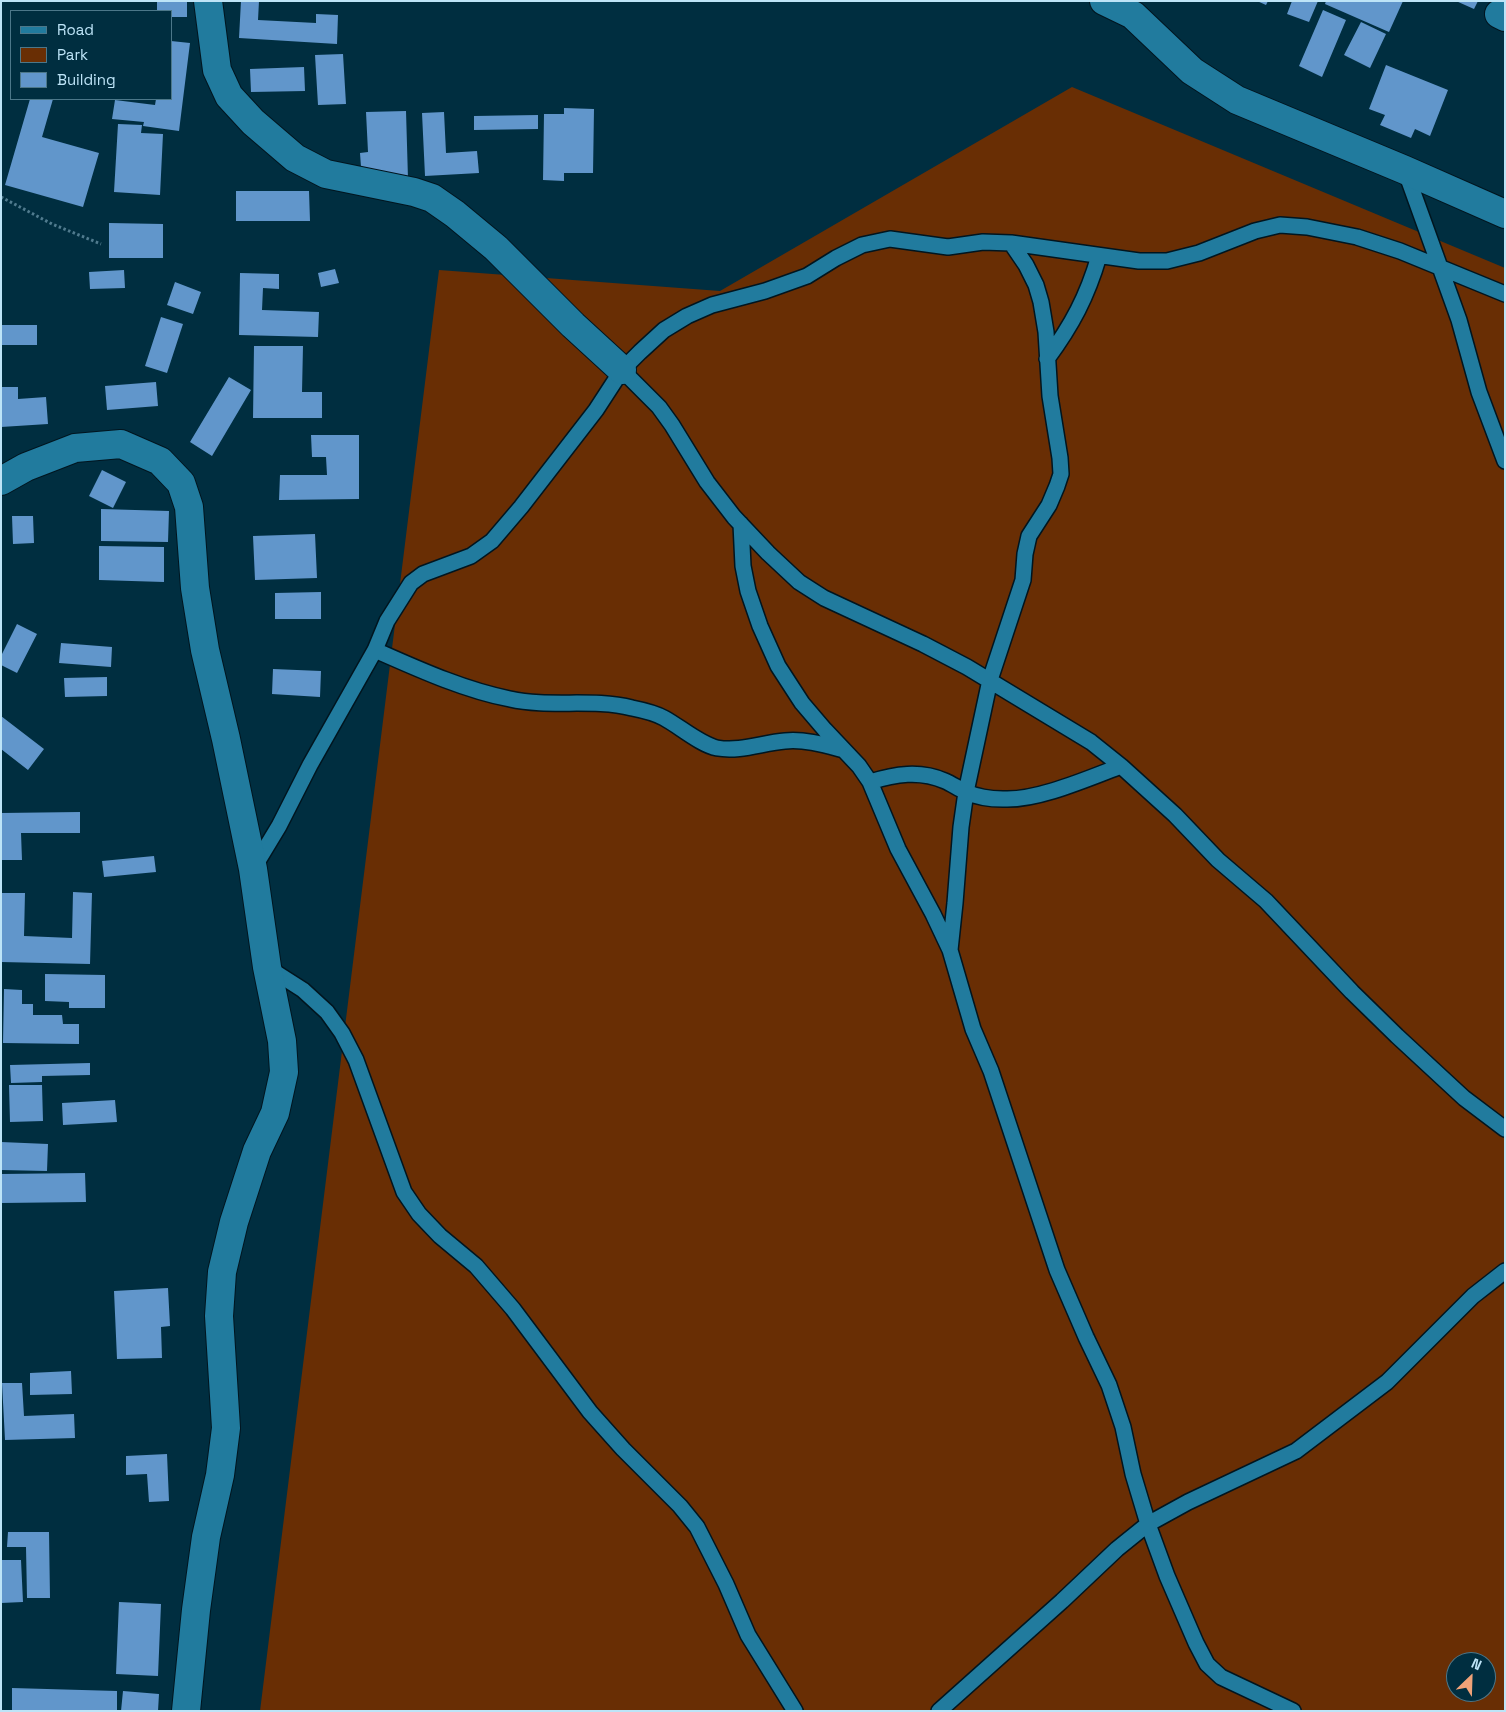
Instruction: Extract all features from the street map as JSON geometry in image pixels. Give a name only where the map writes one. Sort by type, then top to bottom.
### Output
[{"type":"street","points":[[208,1],[217,70],[229,96],[253,122],[295,158],[326,174],[414,192],[432,198],[496,248],[573,325],[622,370]]},
{"type":"street","points":[[1104,1],[1133,15],[1192,71],[1237,100],[1505,214]]},
{"type":"street","points":[[1,481],[26,467],[75,448],[121,444],[160,461],[181,483],[189,507],[195,588],[205,650],[253,869],[267,967],[282,1041],[284,1072],[275,1112],[257,1151],[234,1222],[222,1272],[219,1316],[226,1428],[220,1475],[206,1537],[196,1610],[186,1711]]},
{"type":"lane","points":[[1405,170],[1460,320],[1479,392],[1505,461]]},
{"type":"lane","points":[[253,869],[279,826],[375,650],[387,621],[411,583],[423,574],[471,556],[492,541],[521,507],[596,410],[622,370],[664,330],[712,304],[765,291],[808,276],[836,258],[862,245],[890,238],[948,247],[983,242],[1011,243],[1139,261],[1167,261],[1199,253],[1255,230],[1280,225],[1357,237],[1439,266],[1505,294]]},
{"type":"lane","points":[[950,950],[960,827],[990,680],[1023,580],[1025,554],[1029,536],[1058,486],[1061,474],[1047,359],[1046,332],[1036,285],[1026,265],[1011,243]]},
{"type":"lane","points":[[1047,359],[1064,336],[1081,306],[1091,284],[1099,256]]},
{"type":"lane","points":[[622,370],[654,401],[672,425],[708,482],[740,524],[799,582],[824,598],[922,644],[990,680],[1091,742],[1121,766],[1175,815],[1218,860],[1266,901],[1352,992],[1397,1036],[1464,1098],[1505,1129]]},
{"type":"lane","points":[[740,524],[743,566],[748,592],[760,626],[778,666],[802,702],[859,766],[870,782],[898,849],[950,950],[973,1029],[991,1071],[1057,1270],[1109,1384],[1123,1427],[1132,1474],[1148,1524],[1167,1576],[1207,1664],[1221,1677],[1293,1711]]},
{"type":"lane","points":[[375,650],[447,679],[511,700],[552,704],[594,704],[630,707],[663,717],[686,733],[714,748],[736,750],[787,741],[817,743],[845,751]]},
{"type":"lane","points":[[870,782],[892,775],[916,774],[944,780],[966,792],[1004,800],[1029,798],[1121,766]]},
{"type":"lane","points":[[267,967],[303,990],[327,1012],[342,1033],[356,1060],[404,1192],[419,1214],[440,1236],[476,1266],[514,1309],[597,1419],[623,1449],[680,1506],[696,1527],[726,1584],[748,1635],[795,1711]]},
{"type":"lane","points":[[939,1711],[1148,1524],[1188,1502],[1296,1451],[1386,1382],[1473,1296],[1505,1271]]},
{"type":"path","points":[[1,197],[52,224],[101,244]]},
{"type":"green space","points":[[1072,87],[1505,268],[1505,1711],[260,1711],[439,270],[720,291]]},
{"type":"building","points":[[157,1],[187,1],[187,17],[172,17],[172,10],[157,10]]},
{"type":"building","points":[[241,1],[259,1],[258,20],[316,23],[316,14],[338,15],[337,44],[239,38]]},
{"type":"building","points":[[1257,1],[1268,1],[1266,5]]},
{"type":"building","points":[[1292,1],[1318,1],[1309,22],[1287,14]]},
{"type":"building","points":[[1326,1],[1403,1],[1389,32],[1325,4]]},
{"type":"building","points":[[1456,1],[1478,1],[1474,9]]},
{"type":"building","points":[[1323,10],[1346,20],[1322,77],[1299,66]]},
{"type":"building","points":[[1361,22],[1386,34],[1370,68],[1344,55]]},
{"type":"building","points":[[172,41],[190,43],[179,131],[143,126],[144,122],[112,119],[115,100],[155,105],[156,100],[172,100]]},
{"type":"building","points":[[343,54],[346,104],[318,105],[315,55]]},
{"type":"building","points":[[1386,65],[1448,90],[1430,136],[1415,129],[1411,138],[1380,125],[1385,115],[1369,109]]},
{"type":"building","points":[[304,67],[305,91],[251,92],[250,69]]},
{"type":"building","points":[[30,100],[53,100],[42,137],[99,153],[83,207],[5,185]]},
{"type":"building","points":[[564,108],[594,109],[593,173],[564,173],[564,181],[543,180],[544,114],[564,114]]},
{"type":"building","points":[[406,111],[408,179],[362,181],[360,153],[368,152],[366,112]]},
{"type":"building","points":[[444,112],[446,153],[477,151],[479,173],[425,176],[422,113]]},
{"type":"building","points":[[538,115],[538,129],[474,130],[474,116]]},
{"type":"building","points":[[118,124],[142,125],[141,133],[163,134],[160,195],[114,192]]},
{"type":"building","points":[[236,191],[309,191],[310,221],[236,221]]},
{"type":"building","points":[[109,223],[163,224],[163,258],[109,258]]},
{"type":"building","points":[[335,269],[339,283],[321,287],[318,273]]},
{"type":"building","points":[[124,270],[125,288],[90,289],[89,272]]},
{"type":"building","points":[[240,273],[279,274],[279,289],[263,288],[262,310],[319,312],[318,337],[239,335]]},
{"type":"building","points":[[175,282],[201,292],[193,314],[167,305]]},
{"type":"building","points":[[161,317],[183,324],[167,373],[145,366]]},
{"type":"building","points":[[1,325],[37,325],[37,345],[1,345]]},
{"type":"building","points":[[254,346],[303,346],[302,392],[322,392],[322,418],[253,418]]},
{"type":"building","points":[[229,377],[251,390],[212,456],[190,442]]},
{"type":"building","points":[[156,382],[158,406],[107,410],[105,386]]},
{"type":"building","points":[[1,387],[18,387],[18,399],[46,397],[48,424],[1,427]]},
{"type":"building","points":[[311,435],[359,435],[359,499],[279,500],[280,475],[327,475],[326,457],[312,457]]},
{"type":"building","points":[[102,470],[126,482],[113,508],[89,496]]},
{"type":"building","points":[[101,509],[169,511],[168,542],[101,541]]},
{"type":"building","points":[[12,516],[33,516],[34,543],[13,544]]},
{"type":"building","points":[[315,534],[317,578],[255,580],[253,536]]},
{"type":"building","points":[[99,546],[164,547],[164,582],[99,580]]},
{"type":"building","points":[[321,592],[321,619],[275,619],[275,593]]},
{"type":"building","points":[[17,624],[37,634],[17,673],[1,665],[1,656]]},
{"type":"building","points":[[61,643],[112,647],[111,667],[59,663]]},
{"type":"building","points":[[273,669],[321,671],[320,697],[272,694]]},
{"type":"building","points":[[107,677],[107,696],[65,697],[64,678]]},
{"type":"building","points":[[1,716],[44,749],[28,770],[1,749]]},
{"type":"building","points":[[80,812],[80,833],[21,833],[22,860],[1,860],[1,813]]},
{"type":"building","points":[[154,856],[156,872],[104,877],[102,861]]},
{"type":"building","points":[[73,892],[92,893],[90,964],[1,962],[1,893],[25,893],[24,936],[72,938]]},
{"type":"building","points":[[45,974],[105,975],[105,1008],[69,1008],[69,1002],[45,1001]]},
{"type":"building","points":[[4,989],[22,990],[22,1004],[33,1004],[33,1015],[62,1015],[63,1024],[79,1024],[79,1044],[3,1043]]},
{"type":"building","points":[[90,1063],[90,1075],[42,1076],[42,1082],[11,1083],[10,1065]]},
{"type":"building","points":[[9,1085],[42,1085],[43,1121],[10,1122]]},
{"type":"building","points":[[115,1100],[117,1122],[63,1125],[62,1103]]},
{"type":"building","points":[[1,1142],[48,1144],[47,1171],[1,1170]]},
{"type":"building","points":[[85,1173],[86,1202],[1,1203],[1,1174]]},
{"type":"building","points":[[168,1288],[170,1326],[161,1327],[162,1358],[117,1359],[114,1291]]},
{"type":"building","points":[[71,1371],[72,1394],[30,1395],[30,1373]]},
{"type":"building","points":[[2,1383],[22,1383],[24,1416],[74,1414],[75,1438],[5,1440]]},
{"type":"building","points":[[167,1454],[169,1501],[149,1502],[147,1474],[126,1475],[126,1456]]},
{"type":"building","points":[[8,1532],[49,1532],[50,1598],[27,1598],[26,1547],[7,1547]]},
{"type":"building","points":[[1,1560],[21,1560],[23,1602],[1,1603]]},
{"type":"building","points":[[119,1602],[161,1604],[158,1676],[116,1674]]},
{"type":"building","points":[[12,1688],[117,1691],[117,1711],[12,1711]]},
{"type":"building","points":[[123,1691],[159,1694],[158,1711],[121,1711]]}]
